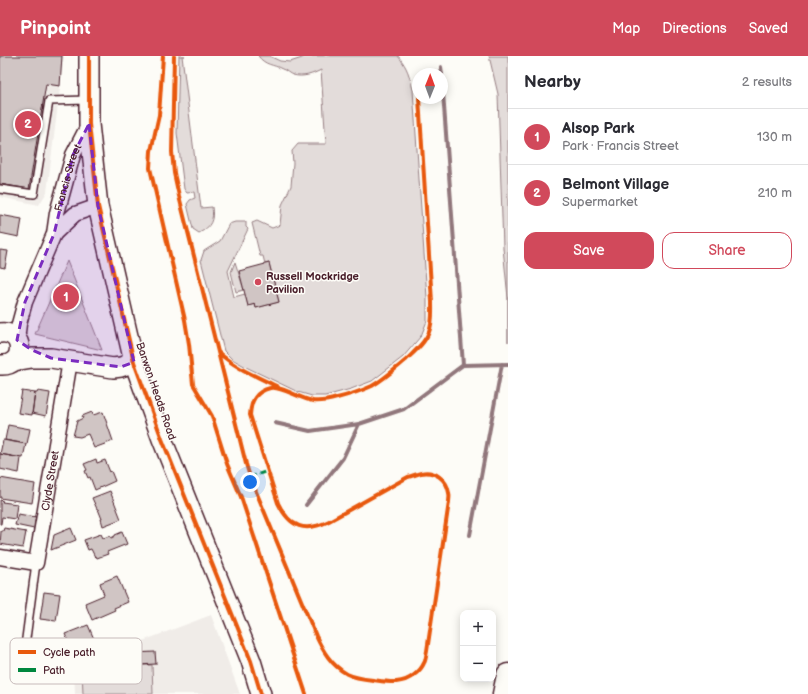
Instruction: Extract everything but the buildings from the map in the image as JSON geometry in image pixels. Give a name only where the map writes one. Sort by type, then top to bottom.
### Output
[{"type":"highway","points":[[504,694],[508,675]]},
{"type":"street","name":"Barwon Heads Road","points":[[89,56],[89,124],[98,206],[134,362],[162,439],[251,661],[261,694]]},
{"type":"street","name":"Francis Street","points":[[9,337],[11,322],[25,302],[54,234],[57,213],[73,154],[89,124]]},
{"type":"street","name":"Francis Street","points":[[54,234],[75,214],[98,206]]},
{"type":"street","points":[[9,337],[32,350],[51,358]]},
{"type":"street","points":[[5,366],[18,357],[20,352],[20,347],[9,337]]},
{"type":"street","points":[[5,366],[32,358],[51,358],[113,368],[134,362]]},
{"type":"street","name":"Clyde Street","points":[[36,563],[70,361]]},
{"type":"street","points":[[0,557],[36,563]]},
{"type":"street","name":"Barwon Heads Road","points":[[251,661],[270,694]]},
{"type":"lane","points":[[0,189],[34,194],[49,101],[89,100]]},
{"type":"lane","points":[[25,638],[36,563]]},
{"type":"highlighted area","points":[[89,124],[98,206],[134,362],[121,367],[51,358],[32,350],[17,340],[25,302],[54,234],[73,155]]},
{"type":"shaded area","points":[[0,56],[64,56],[47,192],[39,205],[0,197]]},
{"type":"shaded area","points":[[179,56],[182,56],[201,208],[212,207],[211,223],[199,233],[193,229],[187,204],[190,200],[195,198],[194,192],[187,193],[184,189],[177,133]]},
{"type":"shaded area","points":[[258,56],[269,56],[280,61],[290,62],[305,56],[398,56],[406,68],[412,86],[412,104],[414,104],[427,298],[427,321],[421,336],[403,357],[372,381],[351,389],[325,396],[312,396],[298,392],[248,368],[232,359],[224,351],[201,260],[204,251],[220,241],[229,224],[235,222],[246,222],[246,227],[248,229],[228,271],[234,297],[245,294],[248,306],[255,304],[256,308],[279,302],[269,263],[265,264],[263,256],[260,256],[252,223],[257,221],[272,228],[280,225],[282,205],[291,186],[293,163],[292,151],[298,144],[326,144],[321,70],[304,76],[297,76],[261,59]]},
{"type":"shaded area","points":[[489,56],[508,56],[508,298],[503,248],[498,94]]},
{"type":"shaded area","points":[[67,261],[102,350],[35,334]]},
{"type":"shaded area","points":[[235,262],[244,290],[236,292],[231,272]]},
{"type":"shaded area","points":[[211,615],[240,694],[75,694],[75,684],[142,684],[142,641]]},
{"type":"shaded area","points":[[142,665],[152,665],[153,694],[83,694],[83,684],[142,684]]},
{"type":"waterway","points":[[444,104],[463,365],[508,364]]},
{"type":"waterway","points":[[470,535],[502,364]]},
{"type":"waterway","points":[[275,423],[310,431],[359,424],[404,409],[463,365]]},
{"type":"waterway","points":[[306,505],[343,458],[359,424]]},
{"type":"marked path","points":[[250,477],[268,471]]},
{"type":"cycle path","points":[[89,56],[89,124],[98,206],[134,362],[162,439],[251,661],[261,694]]},
{"type":"cycle path","points":[[163,56],[159,115],[151,151],[150,168],[185,320],[193,384],[212,416],[227,464],[241,497],[306,694]]},
{"type":"cycle path","points":[[174,56],[172,152],[174,173],[250,477],[316,636],[325,652],[332,662],[347,674],[360,678],[389,682],[400,682],[409,678],[420,670],[425,660],[449,502],[449,494],[446,484],[435,474],[426,472],[419,473],[408,477],[320,525],[313,527],[299,526],[288,518],[278,503],[250,415],[251,405],[257,395],[270,388],[279,388],[308,400],[319,401],[346,396],[372,386],[406,360],[425,340],[432,321],[432,302],[419,104]]},
{"type":"cycle path","points":[[218,352],[239,367],[278,387]]},
{"type":"place","name":"Belmont Village","points":[[28,124]]},
{"type":"place","name":"Russell Mockridge Pavilion","points":[[258,282]]},
{"type":"place","name":"Alsop Park","points":[[66,297]]}]
